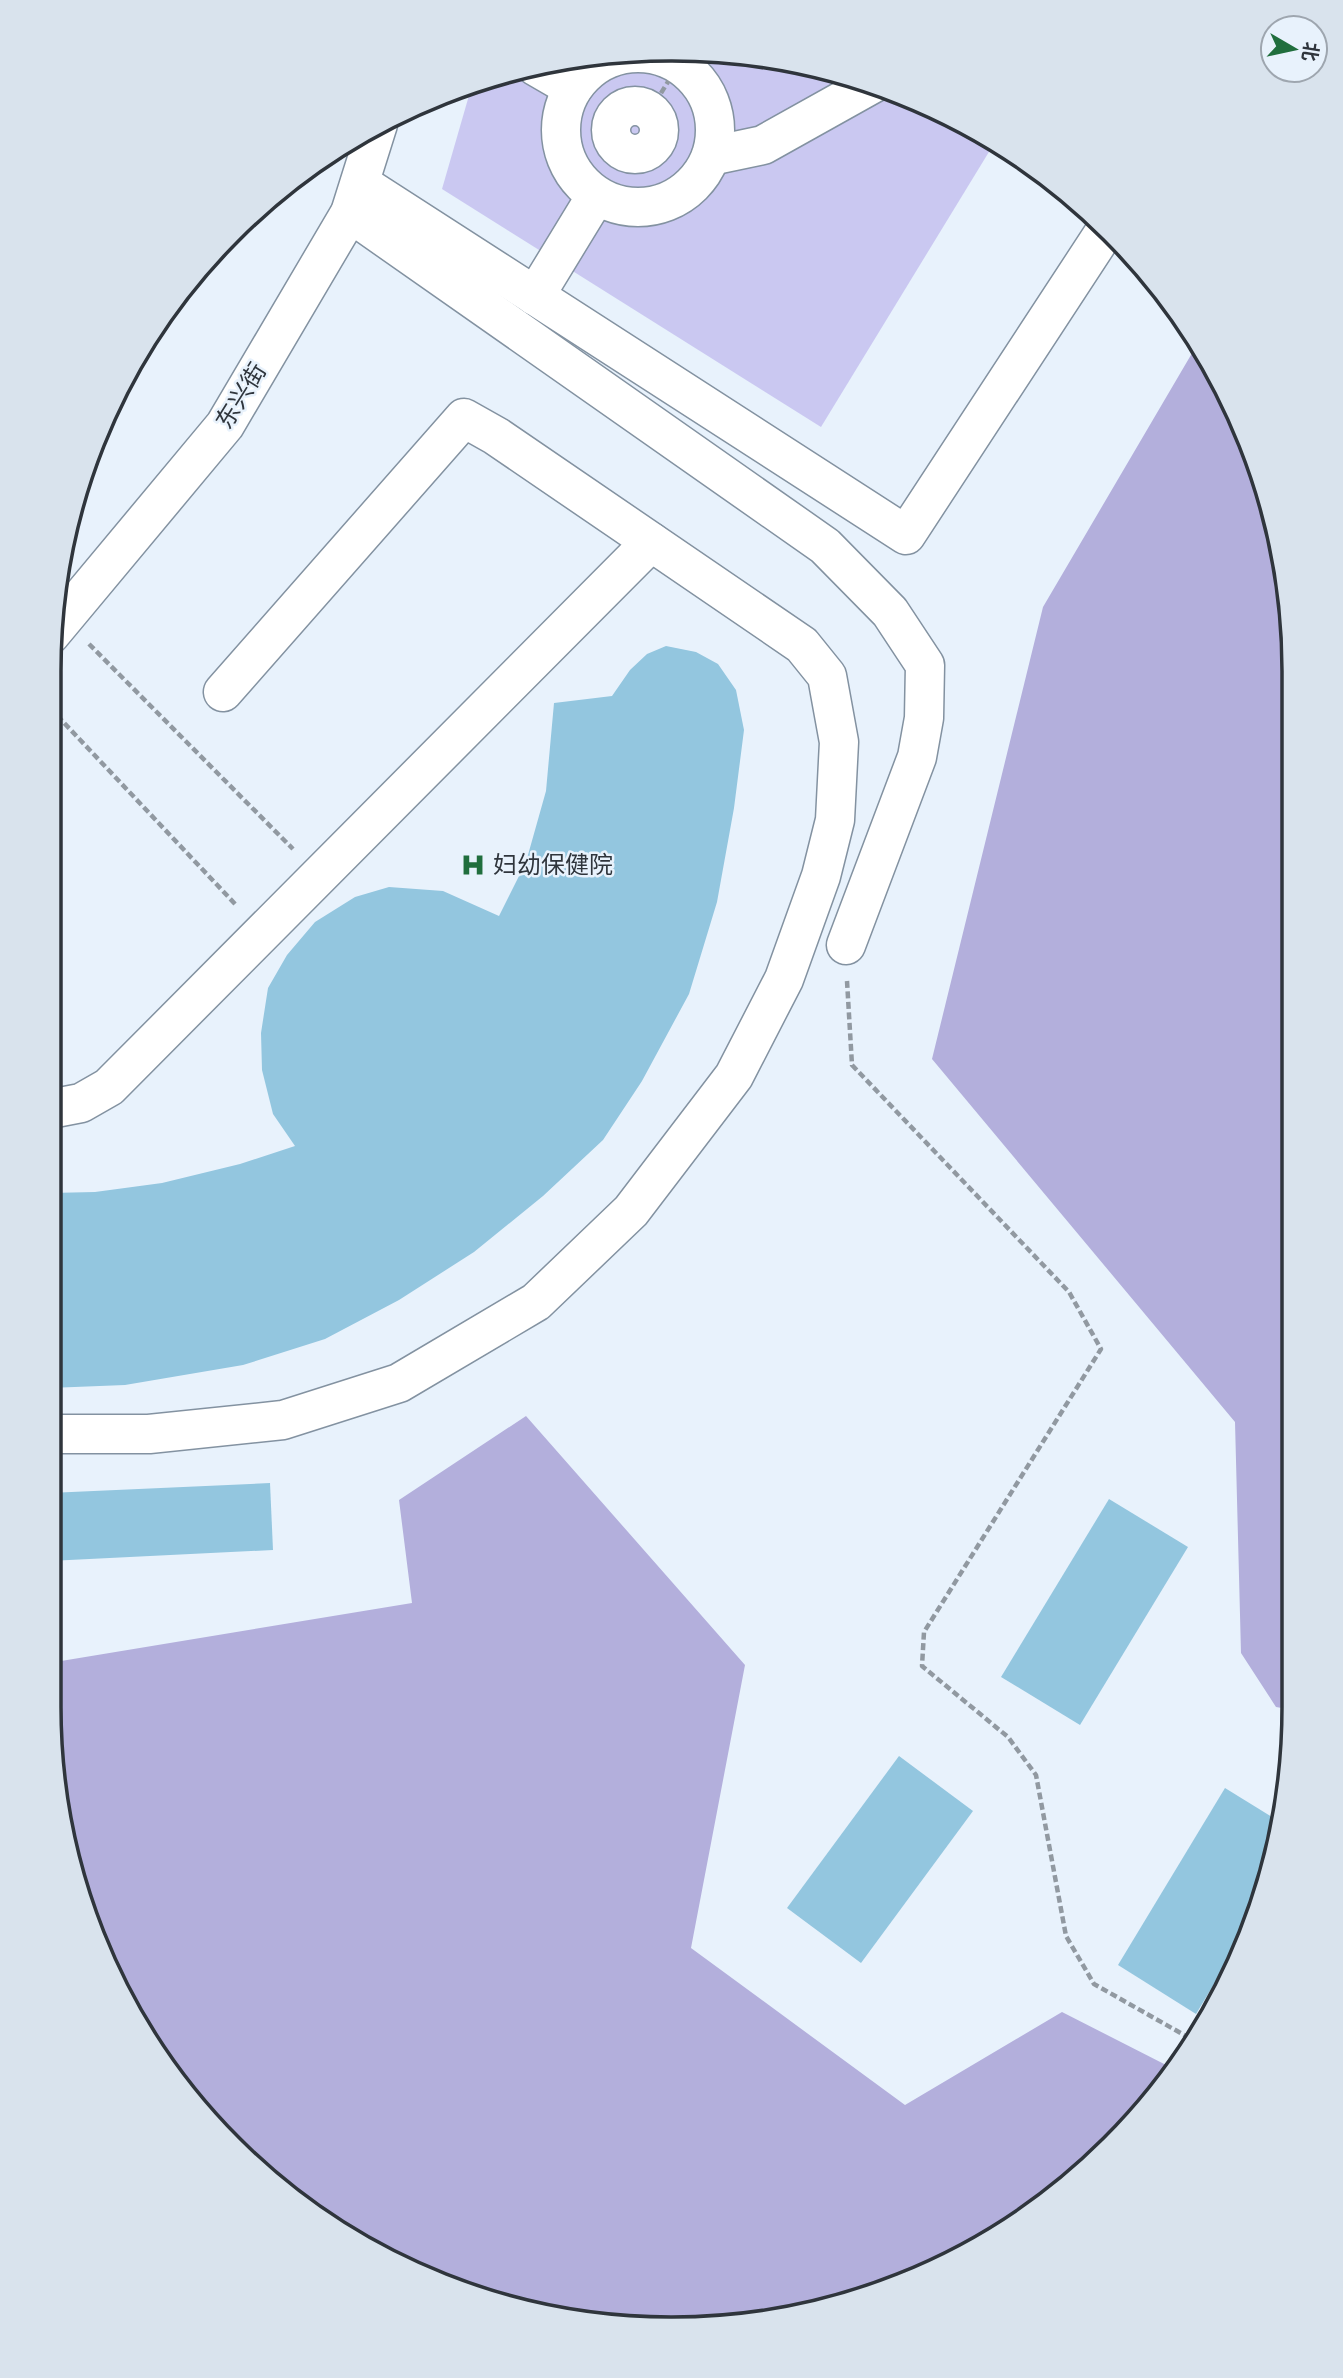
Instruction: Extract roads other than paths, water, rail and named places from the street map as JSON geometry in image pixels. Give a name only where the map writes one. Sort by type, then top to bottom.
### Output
[{"type":"street","points":[[595,66],[579,80],[570,75],[561,121],[562,144],[569,166],[596,196],[620,206],[642,208],[663,204],[682,195],[698,180],[711,156],[716,120],[710,99],[686,62]]},
{"type":"street","points":[[711,156],[763,145],[859,91]]},
{"type":"street","name":"东兴街","points":[[64,619],[225,425],[355,198],[373,139]]},
{"type":"street","points":[[535,296],[596,196]]},
{"type":"street","points":[[355,198],[535,296],[906,535],[1101,238]]},
{"type":"street","points":[[355,198],[825,546],[890,612],[925,665],[924,718],[917,757],[846,945]]},
{"type":"street","points":[[61,1434],[149,1434],[283,1420],[399,1383],[537,1302],[631,1211],[734,1076],[785,979],[821,876],[835,820],[839,742],[827,676],[802,645],[496,436],[464,418],[223,692]]},
{"type":"street","points":[[61,1107],[81,1103],[109,1087],[651,542]]},
{"type":"place","name":"妇幼保健院","points":[[473,865]]}]
